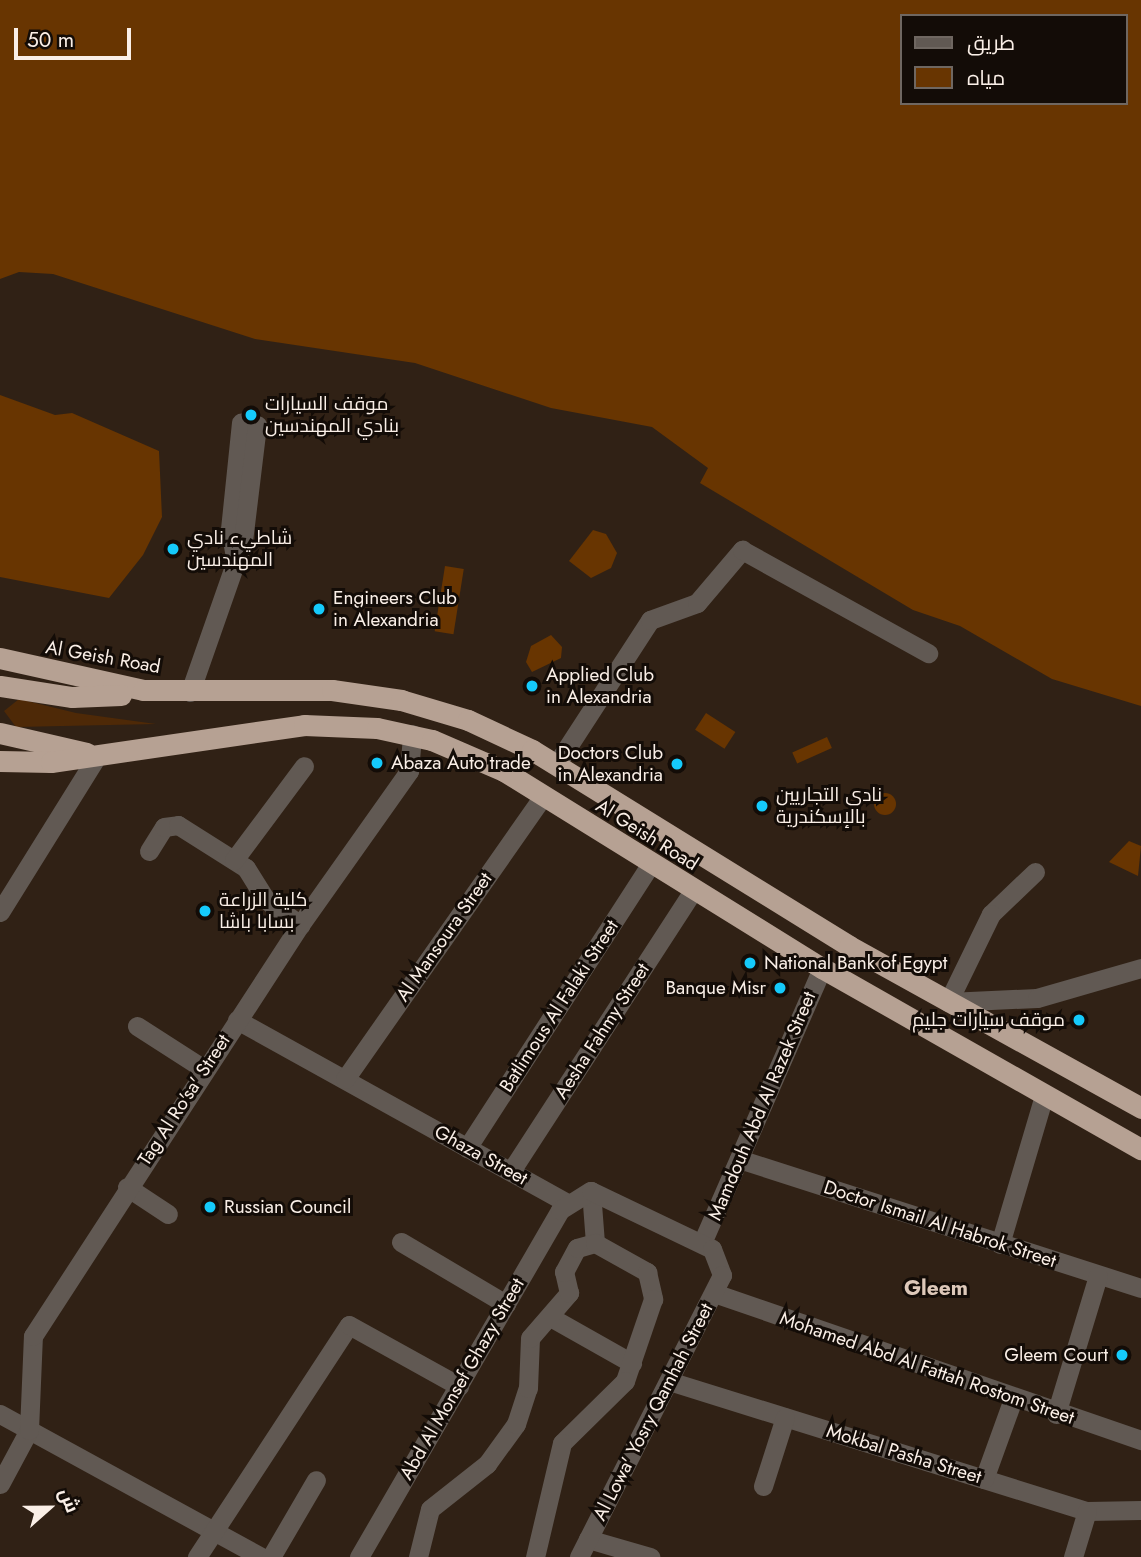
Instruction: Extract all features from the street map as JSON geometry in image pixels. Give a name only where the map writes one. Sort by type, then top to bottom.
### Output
[{"type":"highway","name":"Al Geish Road","points":[[0,658],[143,690],[332,690],[401,700],[468,720],[556,765],[948,1002],[1141,1108]]},
{"type":"highway","points":[[0,686],[72,697],[143,690]]},
{"type":"highway","name":"Al Geish Road","points":[[0,761],[97,756],[268,727],[341,725],[412,734],[473,756],[543,796],[822,968],[1141,1149]]},
{"type":"highway","points":[[0,733],[97,756]]},
{"type":"street","points":[[190,692],[249,510],[249,424]]},
{"type":"street","points":[[556,765],[650,620],[697,603],[742,550],[928,653]]},
{"type":"street","name":"Tag Al Ro'sa' Street","points":[[0,1484],[29,1430],[33,1336],[204,1069],[409,771],[412,734]]},
{"type":"street","points":[[0,912],[97,756]]},
{"type":"street","points":[[234,860],[304,766]]},
{"type":"street","name":"Al Mansoura Street","points":[[345,1079],[543,796]]},
{"type":"street","points":[[149,851],[173,823],[234,860],[265,899],[300,926]]},
{"type":"street","name":"Batlimous Al Falaki Street","points":[[467,1147],[651,864]]},
{"type":"street","points":[[1035,872],[991,914],[948,1002],[1037,998],[1141,968]]},
{"type":"street","name":"Aesha Fahmy Street","points":[[511,1171],[694,891]]},
{"type":"street","name":"Mamdouh Abd Al Razek Street","points":[[702,1243],[822,968]]},
{"type":"street","name":"Ghaza Street","points":[[237,1020],[566,1202]]},
{"type":"street","points":[[137,1026],[204,1069]]},
{"type":"street","points":[[1000,1244],[1044,1095]]},
{"type":"street","name":"Doctor Ismail Al Habrok Street","points":[[739,1159],[1141,1288]]},
{"type":"street","points":[[127,1187],[169,1214]]},
{"type":"street","points":[[566,1202],[591,1191],[702,1243]]},
{"type":"street","points":[[591,1191],[596,1242]]},
{"type":"street","name":"Abd Al Monsef Ghazy Street","points":[[359,1557],[566,1202]]},
{"type":"street","points":[[401,1242],[506,1304]]},
{"type":"street","points":[[418,1557],[430,1509],[487,1464],[516,1424],[528,1388],[530,1338],[552,1318],[569,1293],[566,1267],[577,1248],[596,1242]]},
{"type":"street","points":[[535,1557],[562,1443],[619,1390],[632,1363],[653,1299],[653,1280],[596,1242]]},
{"type":"street","name":"Al Lowa' Yosry Qamhah Street","points":[[579,1557],[714,1293],[722,1265],[702,1243]]},
{"type":"street","points":[[1056,1414],[1098,1276]]},
{"type":"street","name":"Mohamed Abd Al Fattah Rostom Street","points":[[714,1293],[1056,1414],[1141,1440]]},
{"type":"street","points":[[552,1318],[632,1363]]},
{"type":"street","points":[[197,1557],[349,1325],[458,1386]]},
{"type":"street","name":"Mokbal Pasha Street","points":[[669,1381],[1087,1511],[1141,1510]]},
{"type":"street","points":[[984,1479],[1013,1399]]},
{"type":"street","points":[[0,1415],[261,1557]]},
{"type":"street","points":[[763,1486],[785,1417]]},
{"type":"street","points":[[271,1557],[316,1480]]},
{"type":"street","points":[[1073,1557],[1087,1511]]},
{"type":"street","points":[[588,1539],[650,1557]]},
{"type":"shaded area","points":[[19,699],[76,713],[156,724],[16,727],[4,711]]},
{"type":"water","points":[[0,0],[1141,0],[1141,706],[1052,679],[960,626],[913,610],[700,483],[708,468],[652,427],[551,408],[415,363],[255,339],[53,274],[19,272],[0,279]]},
{"type":"water","points":[[0,395],[55,415],[72,413],[159,451],[162,517],[143,555],[109,598],[0,577]]},
{"type":"water","points":[[593,530],[606,534],[617,553],[611,568],[591,578],[569,561]]},
{"type":"water","points":[[445,566],[464,569],[453,634],[435,631]]},
{"type":"water","points":[[551,635],[562,647],[561,658],[532,672],[526,662],[531,646]]},
{"type":"water","points":[[706,713],[735,732],[724,749],[695,730]]},
{"type":"water","points":[[827,737],[832,748],[797,763],[792,752]]},
{"type":"water","points":[[885,793],[893,796],[896,804],[893,812],[885,815],[877,812],[874,804],[877,796]]},
{"type":"water","points":[[1129,841],[1141,846],[1138,876],[1109,862]]},
{"type":"place","name":"موقف السيارات بنادي المهندسين","points":[[251,415]]},
{"type":"place","name":"شاطيء نادي المهندسين","points":[[173,549]]},
{"type":"place","name":"Engineers Club in Alexandria","points":[[319,609]]},
{"type":"place","name":"Applied Club in Alexandria","points":[[532,686]]},
{"type":"place","name":"Abaza Auto trade","points":[[377,763]]},
{"type":"place","name":"Doctors Club in Alexandria","points":[[677,764]]},
{"type":"place","name":"نادي التجاريين بالإسكندرية","points":[[762,806]]},
{"type":"place","name":"كلية الزراعة بسابا باشا","points":[[205,911]]},
{"type":"place","name":"National Bank of Egypt","points":[[750,963]]},
{"type":"place","name":"Banque Misr","points":[[780,988]]},
{"type":"place","name":"موقف سيارات جليم","points":[[1079,1020]]},
{"type":"place","name":"Russian Council","points":[[210,1207]]},
{"type":"place","name":"Gleem Court","points":[[1122,1355]]},
{"type":"district","name":"Gleem","points":[[936,1288]]}]
